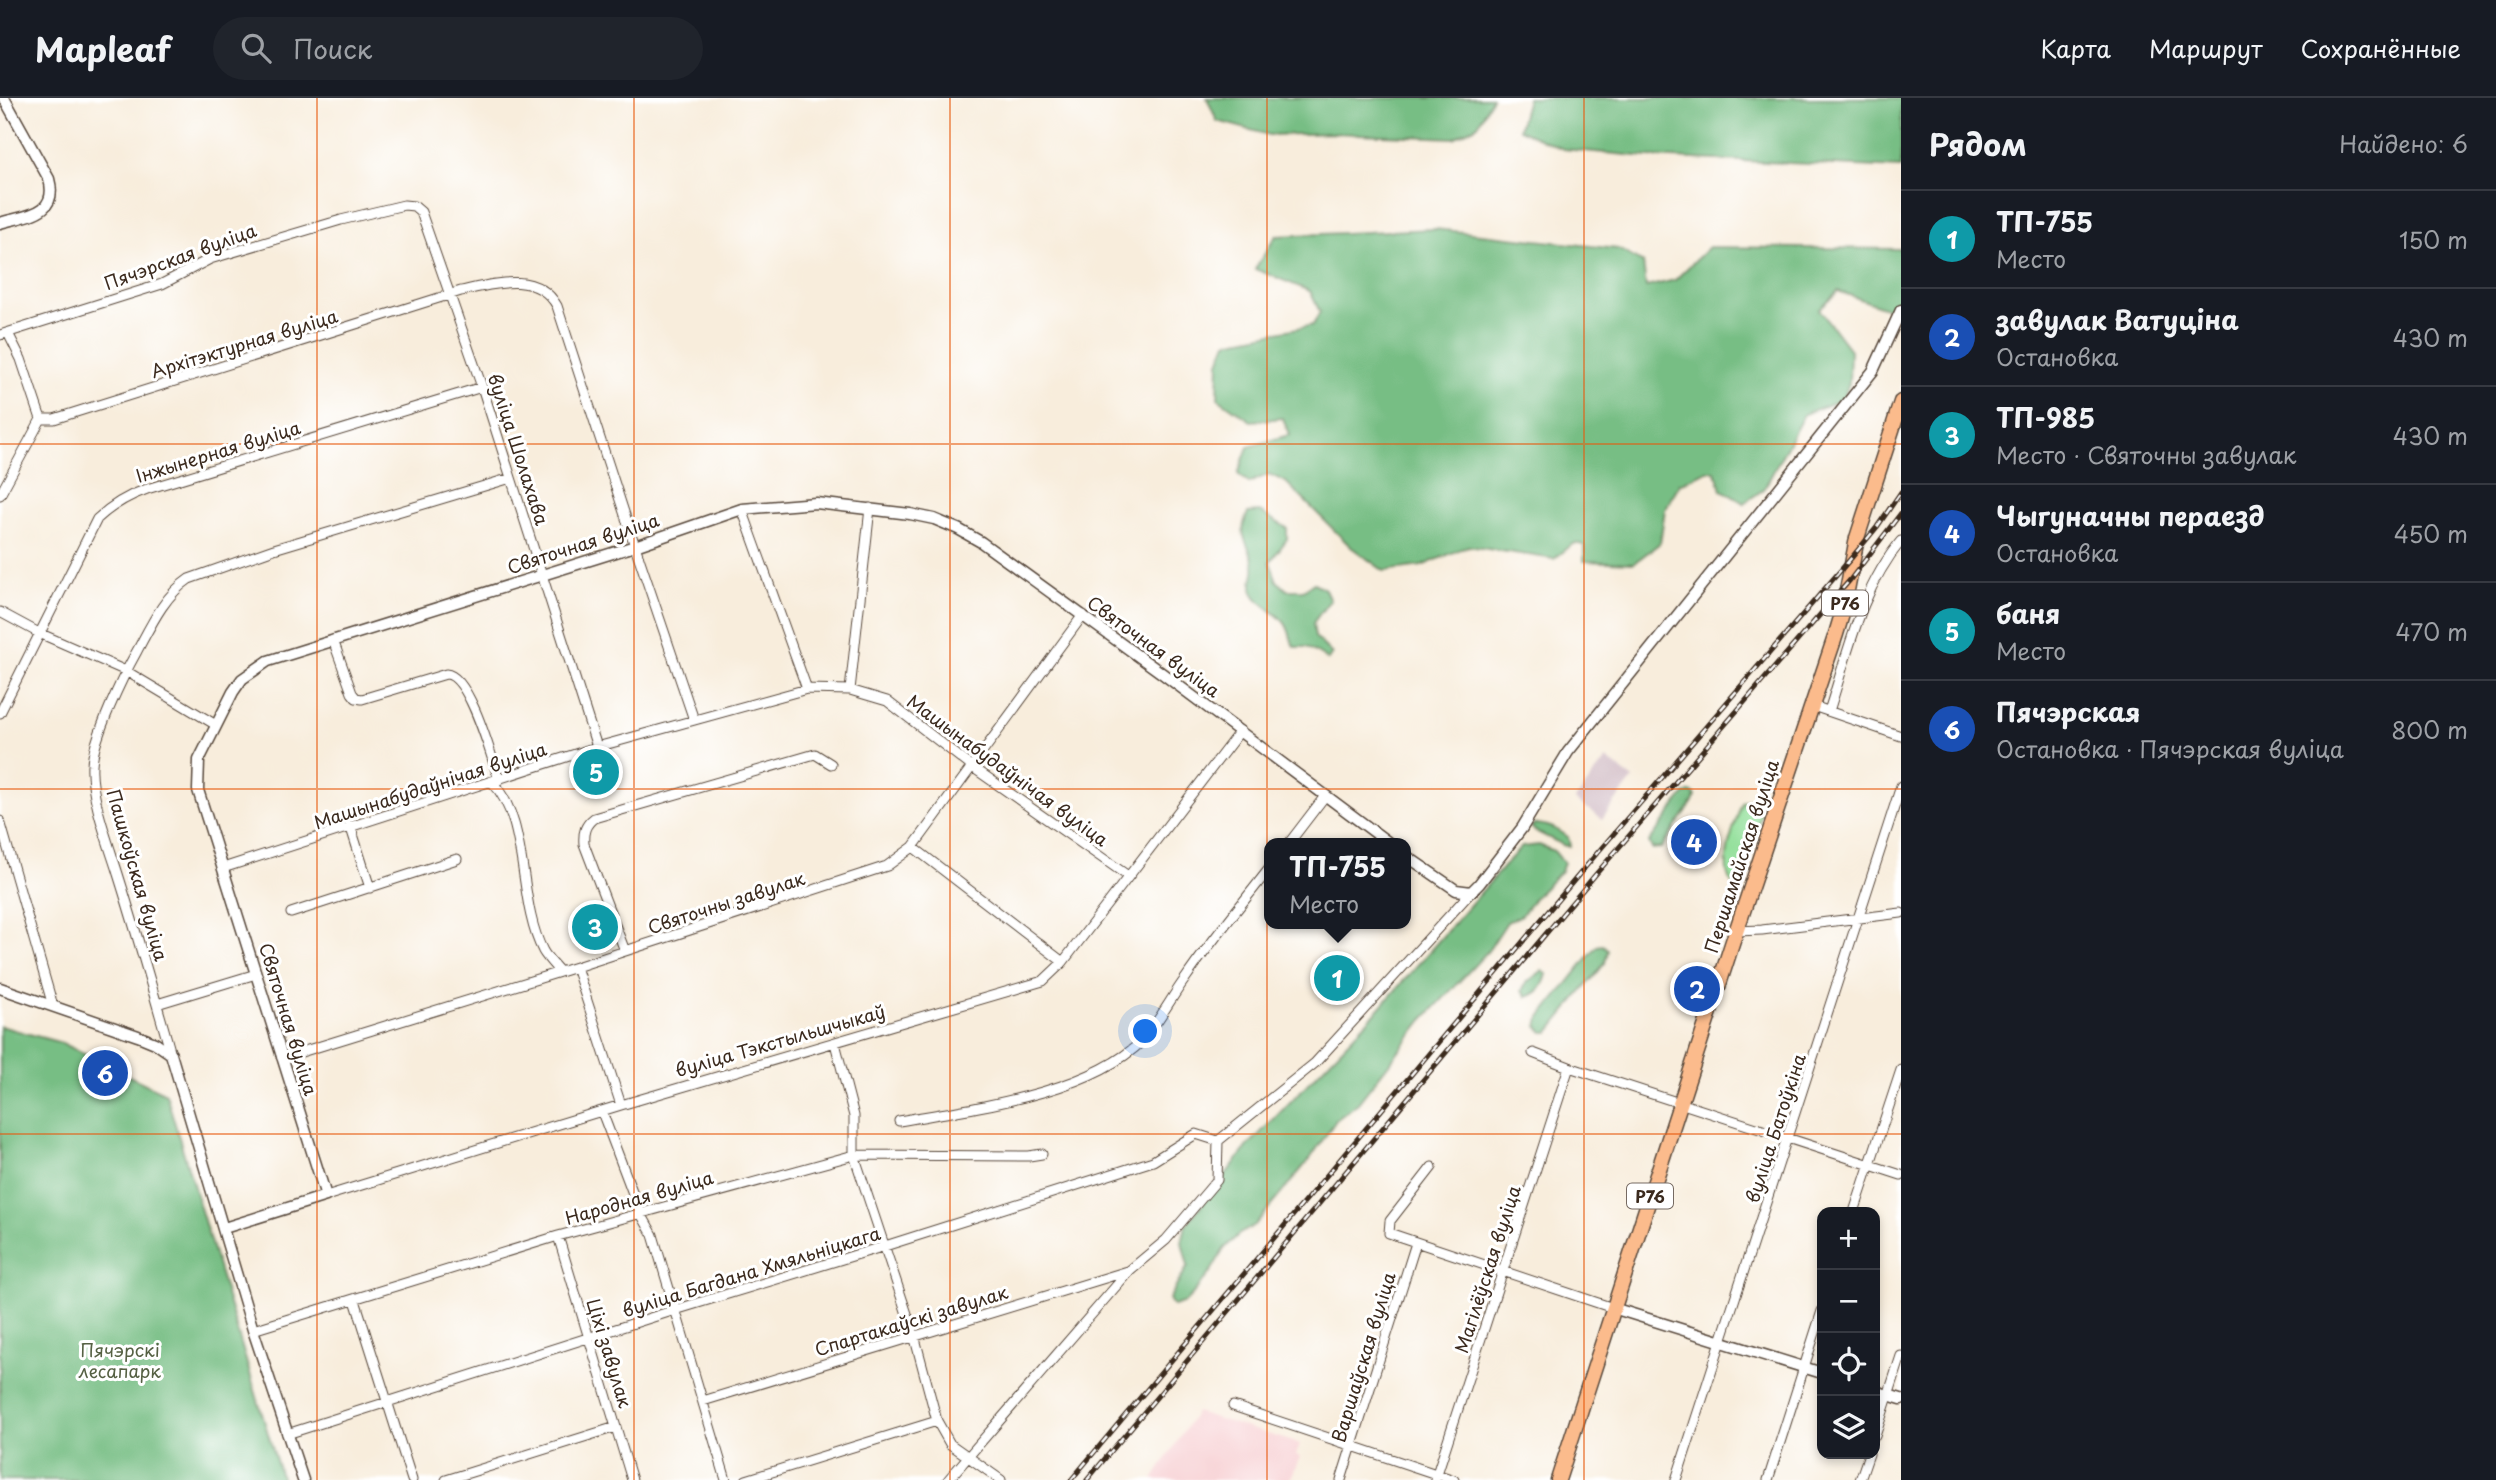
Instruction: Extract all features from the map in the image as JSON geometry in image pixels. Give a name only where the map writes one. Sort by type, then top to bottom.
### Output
[{"type":"main road","name":"Першамайская вуліца","points":[[1558,1480],[1736,931],[1813,706],[1843,611],[1864,513],[1901,402]]},
{"type":"street","points":[[0,223],[46,208],[52,189],[4,98]]},
{"type":"street","name":"Пячэрская вуліца","points":[[4,334],[162,284],[210,259],[341,220],[404,205],[414,206]]},
{"type":"street","name":"вуліца Шолахава","points":[[414,206],[421,212],[482,387],[597,747]]},
{"type":"street","name":"Архітэктурная вуліца","points":[[41,419],[54,419],[449,295],[494,284],[522,282],[540,287],[551,295],[557,306],[635,546]]},
{"type":"street","points":[[948,1480],[1130,1270],[1166,1240],[1217,1180],[1218,1141],[1315,1063],[1497,862],[1522,828],[1568,752],[1872,371],[1901,310]]},
{"type":"street","points":[[0,495],[41,419],[21,359],[4,334]]},
{"type":"street","name":"Інжынерная вуліца","points":[[0,713],[97,519],[111,506],[131,494],[482,387]]},
{"type":"street","name":"Пашкоўская вуліца","points":[[303,1480],[253,1330],[103,826],[92,779],[96,743],[126,671],[168,597],[178,586],[189,579],[274,549],[511,478]]},
{"type":"street","name":"Святочная вуліца","points":[[326,1196],[198,782],[199,760],[233,692],[253,671],[268,662],[635,546],[742,509],[816,503],[870,508],[934,519],[958,528],[981,542],[1382,838]]},
{"type":"street","points":[[850,690],[870,508]]},
{"type":"street","points":[[742,509],[807,689]]},
{"type":"street","points":[[1829,712],[1864,604],[1888,557],[1901,541]]},
{"type":"street","points":[[635,546],[694,720]]},
{"type":"street","points":[[0,612],[39,633],[126,671],[216,725]]},
{"type":"street","name":"Святочны завулак","points":[[282,1058],[576,967],[887,866],[913,847],[1083,615]]},
{"type":"street","points":[[333,640],[356,698],[362,699],[446,674],[452,674],[459,680],[470,698],[495,781],[511,812],[528,909],[534,928],[543,952],[560,972]]},
{"type":"street","name":"Машынабудаўнічая вуліца","points":[[223,868],[597,747],[807,689],[850,690],[887,701],[971,766],[1128,876]]},
{"type":"street","points":[[1813,706],[1901,736]]},
{"type":"street","name":"вуліца Тэкстыльшчыкаў","points":[[224,1228],[621,1105],[1043,981],[1063,962],[1240,732]]},
{"type":"street","points":[[625,951],[584,844],[586,824],[594,818],[815,754],[831,764]]},
{"type":"street","name":"вуліца Батоўкіна","points":[[1676,1480],[1901,786]]},
{"type":"street","points":[[1293,838],[1325,796]]},
{"type":"street","points":[[0,821],[53,1006]]},
{"type":"street","points":[[350,825],[370,888]]},
{"type":"street","points":[[913,847],[1063,962]]},
{"type":"street","points":[[1411,858],[1457,890],[1471,892]]},
{"type":"street","points":[[291,914],[457,859]]},
{"type":"street","points":[[899,1121],[978,1107],[1048,1089],[1086,1078],[1118,1060],[1144,1039],[1192,968],[1264,875]]},
{"type":"street","points":[[1736,931],[1901,913]]},
{"type":"street","points":[[576,967],[621,1105]]},
{"type":"street","points":[[157,1004],[256,974]]},
{"type":"street","points":[[0,988],[138,1036],[171,1054]]},
{"type":"street","points":[[835,1043],[855,1116],[854,1154],[914,1335],[937,1420],[950,1444],[1001,1480]]},
{"type":"street","points":[[1533,1053],[1901,1175]]},
{"type":"street","name":"Магілёўская вуліца","points":[[1436,1477],[1569,1067]]},
{"type":"street","points":[[1856,1207],[1901,1070]]},
{"type":"street","points":[[602,1112],[640,1212],[653,1235],[726,1480]]},
{"type":"street","name":"вуліца Багдана Хмяльніцкага","points":[[287,1434],[1153,1161],[1196,1134],[1218,1141]]},
{"type":"street","name":"Народная вуліца","points":[[253,1330],[558,1236],[854,1154],[1042,1154]]},
{"type":"street","points":[[1432,1167],[1390,1220],[1389,1233],[1613,1308],[1817,1371]]},
{"type":"street","name":"Ціхі завулак","points":[[558,1236],[632,1480]]},
{"type":"street","name":"Варшаўская вуліца","points":[[1341,1480],[1416,1243]]},
{"type":"street","name":"Спартакаўскі завулак","points":[[703,1401],[1130,1270]]},
{"type":"street","points":[[355,1300],[412,1480]]},
{"type":"street","points":[[1768,1480],[1817,1327]]},
{"type":"street","points":[[1880,1420],[1901,1356]]},
{"type":"street","points":[[1880,1393],[1901,1399]]},
{"type":"street","points":[[1233,1406],[1436,1477],[1454,1480]]},
{"type":"street","points":[[746,1480],[937,1420]]},
{"type":"street","points":[[446,1480],[615,1427]]},
{"type":"street","points":[[1860,1480],[1867,1459]]},
{"type":"shaded area","points":[[1606,759],[1633,779],[1602,819],[1575,800]]},
{"type":"shaded area","points":[[1196,1412],[1300,1444],[1296,1455],[1300,1457],[1290,1480],[1153,1480]]},
{"type":"green space","points":[[1207,98],[1492,98],[1478,125],[1454,138],[1334,133],[1269,135],[1217,121]]},
{"type":"green space","points":[[1527,98],[1901,98],[1901,168],[1648,157],[1563,149],[1519,129]]},
{"type":"green space","points":[[1435,229],[1618,249],[1643,263],[1646,287],[1675,280],[1709,247],[1901,249],[1901,293],[1893,311],[1838,291],[1819,309],[1850,350],[1849,383],[1843,399],[1804,414],[1764,489],[1744,503],[1722,490],[1715,471],[1707,471],[1679,484],[1665,509],[1660,543],[1634,563],[1584,561],[1584,545],[1574,543],[1554,559],[1468,546],[1422,566],[1384,571],[1351,547],[1286,482],[1269,474],[1249,483],[1238,474],[1248,447],[1289,435],[1283,418],[1251,421],[1218,398],[1219,362],[1227,342],[1313,325],[1320,312],[1310,291],[1255,269],[1276,236]]},
{"type":"green space","points":[[1260,512],[1287,528],[1287,539],[1270,562],[1277,581],[1287,590],[1303,590],[1314,583],[1325,589],[1330,600],[1313,623],[1315,637],[1332,654],[1328,660],[1307,647],[1294,647],[1284,622],[1253,592],[1254,565],[1243,528],[1248,513]]},
{"type":"green space","points":[[1691,792],[1695,795],[1694,800],[1661,848],[1652,849],[1649,842],[1683,796]]},
{"type":"green space","points":[[1754,800],[1761,815],[1737,888],[1730,881],[1727,871],[1728,848],[1742,803]]},
{"type":"green space","points":[[1534,824],[1548,826],[1560,832],[1568,837],[1570,846],[1535,831],[1531,827]]},
{"type":"green space","points":[[1539,845],[1554,851],[1564,863],[1561,871],[1534,898],[1522,915],[1507,922],[1488,951],[1423,1020],[1358,1103],[1336,1120],[1310,1159],[1255,1225],[1238,1235],[1224,1249],[1210,1273],[1186,1302],[1173,1306],[1169,1299],[1188,1266],[1182,1242],[1186,1225],[1248,1146],[1379,1009],[1511,858],[1522,847]]},
{"type":"green space","points":[[1603,945],[1608,950],[1605,963],[1549,1032],[1543,1032],[1538,1027],[1540,1018],[1597,946]]},
{"type":"green space","points":[[1542,971],[1547,974],[1543,985],[1527,997],[1522,991],[1526,983]]},
{"type":"green space","name":"Пячэрскі лесапарк","points":[[0,1026],[62,1043],[166,1094],[282,1480],[0,1480]]},
{"type":"railway","points":[[1071,1480],[1598,852],[1853,556],[1901,492]]},
{"type":"railway","points":[[1087,1480],[1596,874],[1850,580],[1901,513]]},
{"type":"place","name":"баня","points":[[596,772]]},
{"type":"place","name":"Чыгуначны пераезд","points":[[1694,842]]},
{"type":"place","name":"ТП-985","points":[[595,927]]},
{"type":"place","name":"ТП-755","points":[[1337,978]]},
{"type":"place","name":"завулак Ватуціна","points":[[1697,989]]},
{"type":"place","name":"Пячэрская","points":[[105,1073]]}]
